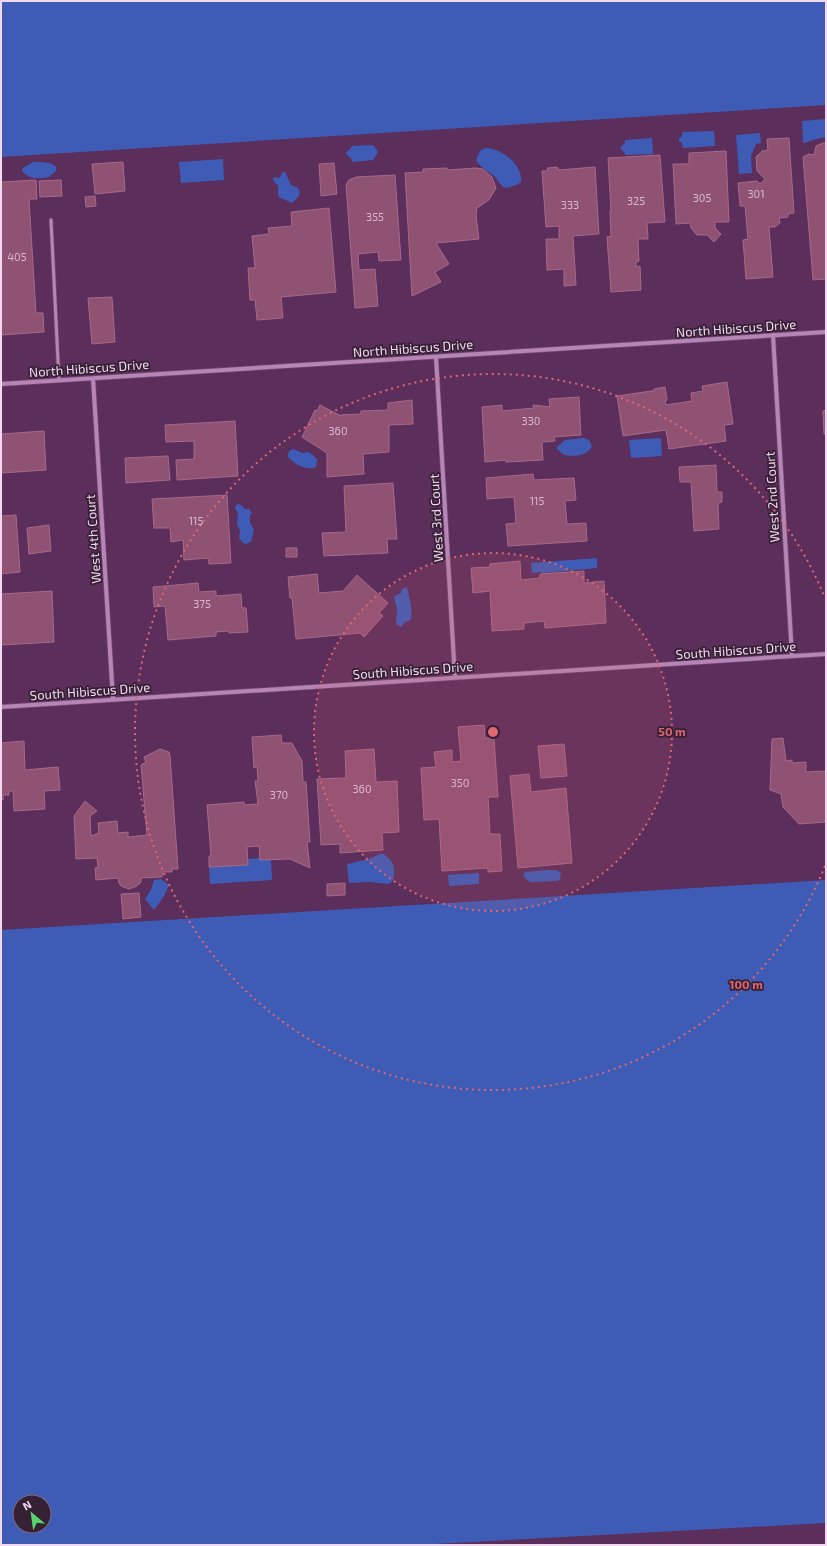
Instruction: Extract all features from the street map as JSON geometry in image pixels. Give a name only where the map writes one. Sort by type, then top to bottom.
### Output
[{"type":"street","name":"North Hibiscus Drive","points":[[1,384],[826,332]]},
{"type":"street","name":"West 2nd Court","points":[[773,336],[792,656]]},
{"type":"street","name":"West 3rd Court","points":[[436,357],[455,678]]},
{"type":"street","name":"West 4th Court","points":[[93,378],[113,700]]},
{"type":"street","name":"South Hibiscus Drive","points":[[1,706],[826,654]]},
{"type":"lane","points":[[51,220],[59,380]]},
{"type":"water","points":[[1,1],[826,1],[826,105],[1,157]]},
{"type":"water","points":[[826,119],[826,138],[820,138],[803,143],[802,121]]},
{"type":"water","points":[[714,131],[715,146],[683,148],[682,143],[679,141],[679,138],[682,136],[682,132]]},
{"type":"water","points":[[760,133],[761,143],[756,144],[751,156],[752,173],[739,174],[736,135]]},
{"type":"water","points":[[652,138],[653,154],[625,155],[620,148],[625,143],[625,140]]},
{"type":"water","points":[[373,145],[378,152],[373,160],[352,162],[351,158],[346,152],[352,146]]},
{"type":"water","points":[[485,148],[498,151],[510,158],[515,163],[521,175],[521,182],[517,185],[506,188],[501,185],[476,160],[480,151]]},
{"type":"water","points":[[223,159],[224,180],[181,183],[179,162]]},
{"type":"water","points":[[33,162],[45,162],[51,164],[56,167],[56,171],[49,177],[38,178],[28,176],[22,171],[23,168]]},
{"type":"water","points":[[282,172],[285,172],[291,185],[298,188],[300,192],[299,196],[292,203],[279,197],[278,186],[273,180],[274,177],[278,178],[281,176]]},
{"type":"water","points":[[583,438],[589,440],[592,446],[584,454],[576,456],[564,455],[556,448],[565,440]]},
{"type":"water","points":[[661,438],[662,456],[631,458],[629,440]]},
{"type":"water","points":[[294,449],[302,453],[309,452],[317,459],[316,467],[308,468],[300,466],[294,462],[288,457],[288,455],[290,451]]},
{"type":"water","points":[[237,504],[241,505],[246,510],[248,508],[252,513],[250,515],[250,522],[254,530],[251,542],[246,544],[239,538],[240,531],[237,524],[238,513],[235,508]]},
{"type":"water","points":[[597,558],[597,568],[532,573],[531,563]]},
{"type":"water","points":[[407,587],[411,607],[411,620],[405,622],[401,627],[396,624],[397,609],[394,598],[401,593],[402,589]]},
{"type":"water","points":[[380,854],[384,854],[392,863],[394,869],[393,881],[388,884],[370,882],[349,883],[347,864],[369,859]]},
{"type":"water","points":[[260,858],[260,860],[271,860],[272,880],[210,884],[209,867],[248,865],[248,859]]},
{"type":"water","points":[[556,870],[561,873],[560,879],[557,881],[530,882],[523,876],[525,872]]},
{"type":"water","points":[[479,873],[479,884],[449,886],[448,875]]},
{"type":"water","points":[[161,879],[169,885],[164,896],[154,910],[145,899],[151,890],[154,880]]},
{"type":"water","points":[[826,880],[826,1523],[415,1545],[1,1545],[1,930]]},
{"type":"building","points":[[789,138],[794,213],[788,214],[788,217],[779,218],[780,223],[775,227],[769,227],[773,277],[746,279],[743,240],[748,239],[745,206],[740,206],[738,183],[757,181],[760,184],[765,179],[757,171],[756,157],[762,151],[768,150],[767,139]]},
{"type":"building","points":[[826,143],[826,279],[813,280],[803,157],[809,154],[814,155],[816,146]]},
{"type":"building","points":[[726,151],[729,222],[715,222],[715,228],[721,234],[714,242],[707,235],[697,235],[691,228],[690,223],[676,224],[673,164],[689,164],[689,153]]},
{"type":"building","points":[[660,155],[665,222],[647,223],[648,239],[638,239],[639,261],[636,262],[636,267],[640,266],[641,290],[611,292],[607,237],[611,236],[608,158]]},
{"type":"building","points":[[123,162],[125,191],[95,194],[92,164]]},
{"type":"building","points":[[334,163],[337,194],[321,196],[319,164]]},
{"type":"building","points":[[557,167],[559,170],[595,167],[599,234],[573,236],[576,285],[564,286],[564,269],[547,270],[546,239],[559,239],[559,226],[546,227],[542,171],[547,171],[548,168]]},
{"type":"building","points":[[447,168],[448,170],[475,168],[483,169],[492,177],[496,188],[489,200],[477,208],[476,215],[479,239],[436,243],[449,264],[435,272],[441,282],[412,296],[405,173],[423,172],[423,169]]},
{"type":"building","points":[[395,175],[401,260],[379,261],[378,252],[358,254],[359,270],[375,269],[378,306],[355,308],[346,185],[349,180],[356,177]]},
{"type":"building","points":[[36,180],[37,199],[29,199],[36,313],[43,313],[44,332],[1,335],[1,182]]},
{"type":"building","points":[[61,180],[62,196],[40,197],[39,181]]},
{"type":"building","points":[[95,196],[96,206],[86,207],[85,197]]},
{"type":"building","points":[[329,208],[336,292],[281,297],[283,318],[257,320],[255,300],[250,300],[248,268],[255,268],[252,236],[269,234],[268,228],[292,226],[291,212]]},
{"type":"building","points":[[112,297],[115,342],[92,344],[88,298]]},
{"type":"building","points":[[727,382],[733,424],[724,425],[726,441],[669,449],[666,430],[623,436],[617,396],[654,391],[654,389],[665,387],[667,400],[665,401],[666,405],[692,401],[691,393],[703,391],[702,386]]},
{"type":"building","points":[[579,397],[581,435],[554,437],[555,441],[542,442],[543,460],[506,462],[506,460],[485,462],[482,407],[502,405],[502,411],[534,408],[533,405],[550,407],[549,399]]},
{"type":"building","points":[[412,400],[413,424],[389,425],[389,452],[363,454],[364,474],[327,477],[327,453],[302,437],[315,410],[317,411],[320,405],[339,415],[361,414],[361,411],[388,410],[388,403]]},
{"type":"building","points":[[826,410],[826,434],[824,434],[823,411]]},
{"type":"building","points":[[235,421],[238,476],[177,480],[176,460],[194,459],[194,441],[166,442],[165,425]]},
{"type":"building","points":[[44,431],[46,470],[1,473],[1,434]]},
{"type":"building","points":[[168,456],[170,480],[126,483],[125,458]]},
{"type":"building","points":[[716,465],[717,492],[722,492],[722,502],[718,503],[719,529],[694,531],[691,482],[680,482],[679,467]]},
{"type":"building","points":[[533,474],[534,480],[574,478],[576,500],[565,501],[567,524],[586,523],[587,541],[508,546],[506,524],[516,523],[514,497],[487,499],[486,478]]},
{"type":"building","points":[[393,483],[397,539],[387,539],[388,553],[324,556],[322,533],[346,532],[344,486]]},
{"type":"building","points":[[227,495],[231,563],[209,564],[208,558],[184,560],[183,540],[171,542],[170,528],[154,528],[152,499]]},
{"type":"building","points":[[16,515],[20,572],[1,574],[1,516]]},
{"type":"building","points":[[49,525],[51,551],[29,554],[27,528]]},
{"type":"building","points":[[286,548],[297,548],[297,557],[286,557]]},
{"type":"building","points":[[520,561],[521,580],[540,578],[540,574],[584,571],[584,583],[604,581],[606,623],[545,628],[544,621],[524,623],[524,629],[492,631],[490,591],[473,593],[471,568],[490,567],[490,564]]},
{"type":"building","points":[[317,574],[319,593],[343,591],[357,575],[388,603],[379,613],[383,616],[364,637],[360,633],[296,639],[292,598],[290,598],[288,577]]},
{"type":"building","points":[[198,583],[199,592],[216,591],[216,596],[241,594],[242,608],[246,608],[248,632],[216,632],[216,636],[168,640],[165,606],[154,607],[153,587]]},
{"type":"building","points":[[52,591],[54,642],[1,645],[1,594]]},
{"type":"building","points":[[484,725],[485,738],[494,738],[498,797],[488,797],[490,834],[500,834],[502,871],[488,872],[488,868],[442,871],[439,819],[424,820],[421,768],[436,767],[434,752],[452,750],[452,762],[461,761],[458,727]]},
{"type":"building","points":[[281,735],[282,743],[292,743],[302,761],[303,782],[306,782],[310,842],[307,842],[310,868],[290,859],[260,860],[259,846],[247,847],[248,865],[209,867],[209,856],[211,856],[207,805],[244,802],[244,805],[258,804],[255,781],[258,781],[257,767],[254,768],[252,737]]},
{"type":"building","points":[[783,738],[786,761],[792,760],[792,763],[806,762],[806,772],[826,771],[826,822],[799,824],[783,807],[781,794],[770,790],[772,739]]},
{"type":"building","points":[[24,741],[25,770],[58,767],[60,790],[44,791],[45,809],[14,811],[13,791],[9,791],[9,795],[3,795],[3,800],[1,800],[1,743]]},
{"type":"building","points":[[564,744],[567,776],[541,778],[538,746]]},
{"type":"building","points":[[160,749],[169,752],[170,755],[178,869],[172,869],[172,872],[163,872],[162,877],[141,878],[141,882],[137,886],[129,889],[121,886],[118,878],[96,880],[95,868],[98,867],[97,858],[76,859],[74,816],[85,801],[97,811],[90,816],[91,836],[99,833],[98,823],[117,821],[118,833],[128,832],[128,837],[147,835],[141,765],[146,762],[144,757]]},
{"type":"building","points":[[374,749],[376,782],[397,781],[399,832],[382,833],[383,850],[340,853],[340,844],[321,845],[317,779],[346,778],[345,751]]},
{"type":"building","points":[[529,774],[531,792],[566,788],[572,863],[518,868],[510,776]]},
{"type":"building","points":[[345,883],[345,895],[327,896],[327,884]]},
{"type":"building","points":[[139,893],[141,917],[123,919],[121,894]]}]
